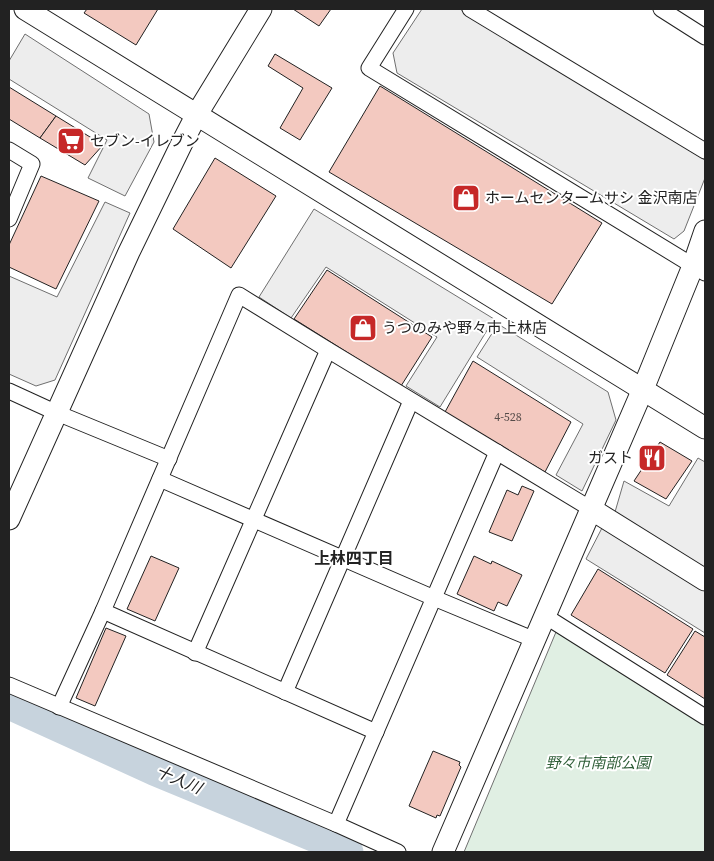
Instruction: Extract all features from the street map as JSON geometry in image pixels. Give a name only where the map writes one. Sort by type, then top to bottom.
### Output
[{"type":"street","points":[[25,9],[705,428]]},
{"type":"street","points":[[9,519],[129,252],[197,114],[261,9]]},
{"type":"street","points":[[406,9],[369,68],[699,269]]},
{"type":"street","points":[[470,9],[705,151]]},
{"type":"street","points":[[661,9],[705,37]]},
{"type":"street","points":[[9,150],[32,164],[9,219]]},
{"type":"street","points":[[442,852],[643,389],[699,269],[705,230]]},
{"type":"street","points":[[59,707],[103,612],[239,295],[705,580]]},
{"type":"street","points":[[195,652],[328,350]]},
{"type":"street","points":[[9,391],[169,459]]},
{"type":"street","points":[[285,692],[411,401]]},
{"type":"street","points":[[336,824],[496,452]]},
{"type":"street","points":[[160,478],[534,640]]},
{"type":"street","points":[[103,612],[376,732]]},
{"type":"street","points":[[545,616],[705,717]]},
{"type":"street","points":[[9,685],[398,852]]},
{"type":"green space","name":"野々市南部公園","points":[[556,632],[705,725],[705,852],[464,852]]},
{"type":"shaded area","points":[[422,9],[460,9],[705,160],[705,178],[684,231],[674,239],[397,73],[393,53]]},
{"type":"shaded area","points":[[25,34],[149,114],[154,142],[125,196],[88,178],[107,140],[9,79],[9,61]]},
{"type":"shaded area","points":[[105,202],[130,213],[55,380],[36,386],[9,374],[9,276],[57,297]]},
{"type":"shaded area","points":[[314,209],[494,319],[440,407],[406,386],[437,337],[326,267],[291,318],[259,297]]},
{"type":"shaded area","points":[[498,324],[608,392],[616,420],[582,491],[556,475],[583,424],[477,357]]},
{"type":"shaded area","points":[[698,458],[705,462],[705,568],[615,512],[624,481],[669,506]]},
{"type":"shaded area","points":[[603,526],[705,590],[705,633],[586,559]]},
{"type":"building","points":[[87,9],[158,9],[136,45],[84,13]]},
{"type":"building","points":[[293,9],[331,9],[319,26]]},
{"type":"building","points":[[275,54],[332,88],[300,140],[280,128],[303,88],[268,66]]},
{"type":"building","name":"ホームセンタームサシ 金沢南店","points":[[380,86],[602,223],[552,304],[329,172]]},
{"type":"building","points":[[9,87],[56,116],[40,138],[9,119]]},
{"type":"building","name":"セブン-イレブン","points":[[56,116],[103,145],[85,165],[40,138]]},
{"type":"building","points":[[215,158],[276,196],[231,268],[173,229]]},
{"type":"building","points":[[41,176],[99,201],[56,289],[9,267],[9,245]]},
{"type":"building","name":"うつのみや野々市上林店","points":[[327,270],[432,337],[401,386],[294,319]]},
{"type":"building","points":[[473,361],[571,422],[545,472],[445,412]]},
{"type":"building","points":[[660,442],[692,461],[666,499],[634,481]]},
{"type":"building","points":[[522,486],[534,491],[512,541],[489,532],[507,490],[518,495]]},
{"type":"building","points":[[151,556],[179,568],[155,621],[127,609]]},
{"type":"building","points":[[474,556],[491,564],[492,561],[522,575],[507,606],[498,602],[494,611],[457,594]]},
{"type":"building","points":[[598,569],[693,629],[665,673],[571,615]]},
{"type":"building","points":[[106,628],[126,636],[95,706],[76,698]]},
{"type":"building","points":[[695,631],[705,637],[705,699],[667,675]]},
{"type":"building","points":[[433,751],[460,762],[459,765],[461,767],[440,816],[437,815],[436,818],[409,806]]},
{"type":"waterway","name":"十人川","points":[[9,705],[154,771],[349,852]]},
{"type":"place","name":"セブン-イレブン","points":[[71,141]]},
{"type":"place","name":"ホームセンタームサシ 金沢南店","points":[[466,198]]},
{"type":"place","name":"うつのみや野々市上林店","points":[[363,328]]},
{"type":"place","name":"ガスト","points":[[652,458]]},
{"type":"district","name":"上林四丁目","points":[[354,558]]}]
